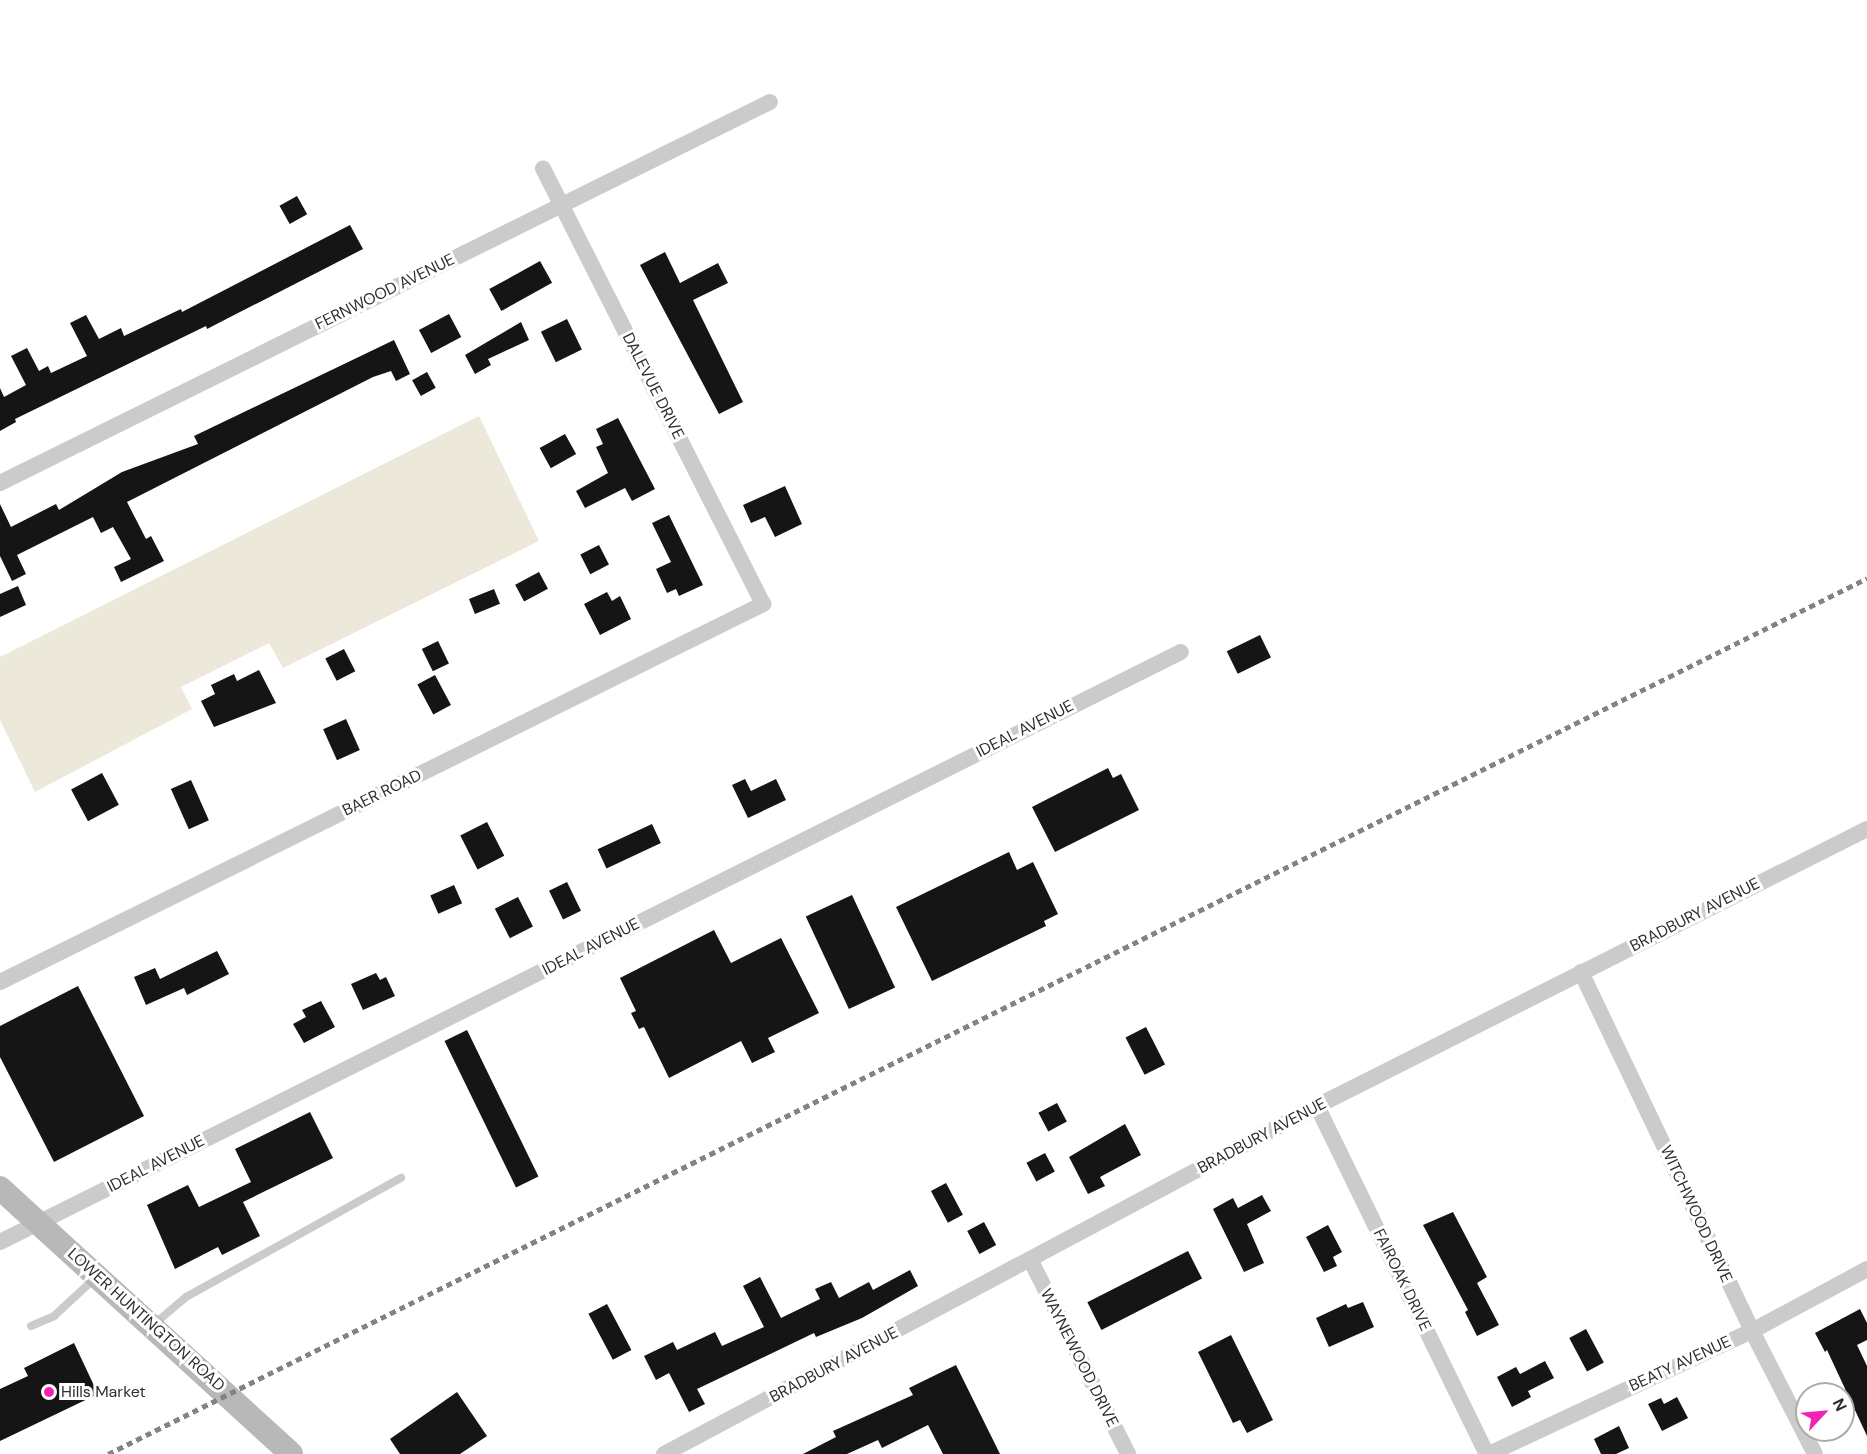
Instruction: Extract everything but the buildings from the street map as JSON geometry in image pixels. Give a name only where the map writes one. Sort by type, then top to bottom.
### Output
[{"type":"main road","name":"LOWER HUNTINGTON ROAD","points":[[0,1188],[153,1325],[291,1454]]},
{"type":"street","name":"FERNWOOD AVENUE","points":[[0,483],[770,102]]},
{"type":"street","name":"DALEVUE DRIVE","points":[[543,168],[763,604]]},
{"type":"street","name":"BAER ROAD","points":[[0,982],[763,604]]},
{"type":"street","name":"IDEAL AVENUE","points":[[0,1242],[1181,652]]},
{"type":"street","name":"BRADBURY AVENUE","points":[[663,1454],[1031,1261],[1317,1106],[1867,829]]},
{"type":"street","name":"WITCHWOOD DRIVE","points":[[1581,972],[1752,1331],[1815,1454]]},
{"type":"street","name":"FAIROAK DRIVE","points":[[1317,1106],[1488,1454]]},
{"type":"street","name":"WAYNEWOOD DRIVE","points":[[1031,1261],[1128,1454]]},
{"type":"street","name":"BEATY AVENUE","points":[[1488,1454],[1752,1331],[1867,1269]]},
{"type":"lane","points":[[153,1325],[186,1297],[401,1178]]},
{"type":"lane","points":[[32,1326],[54,1316],[98,1276]]},
{"type":"shaded area","points":[[479,416],[539,541],[283,668],[269,643],[181,687],[192,709],[35,792],[0,720],[0,657]]},
{"type":"railway","points":[[108,1454],[1867,578]]},
{"type":"place","name":"Hills Market","points":[[49,1392]]}]
